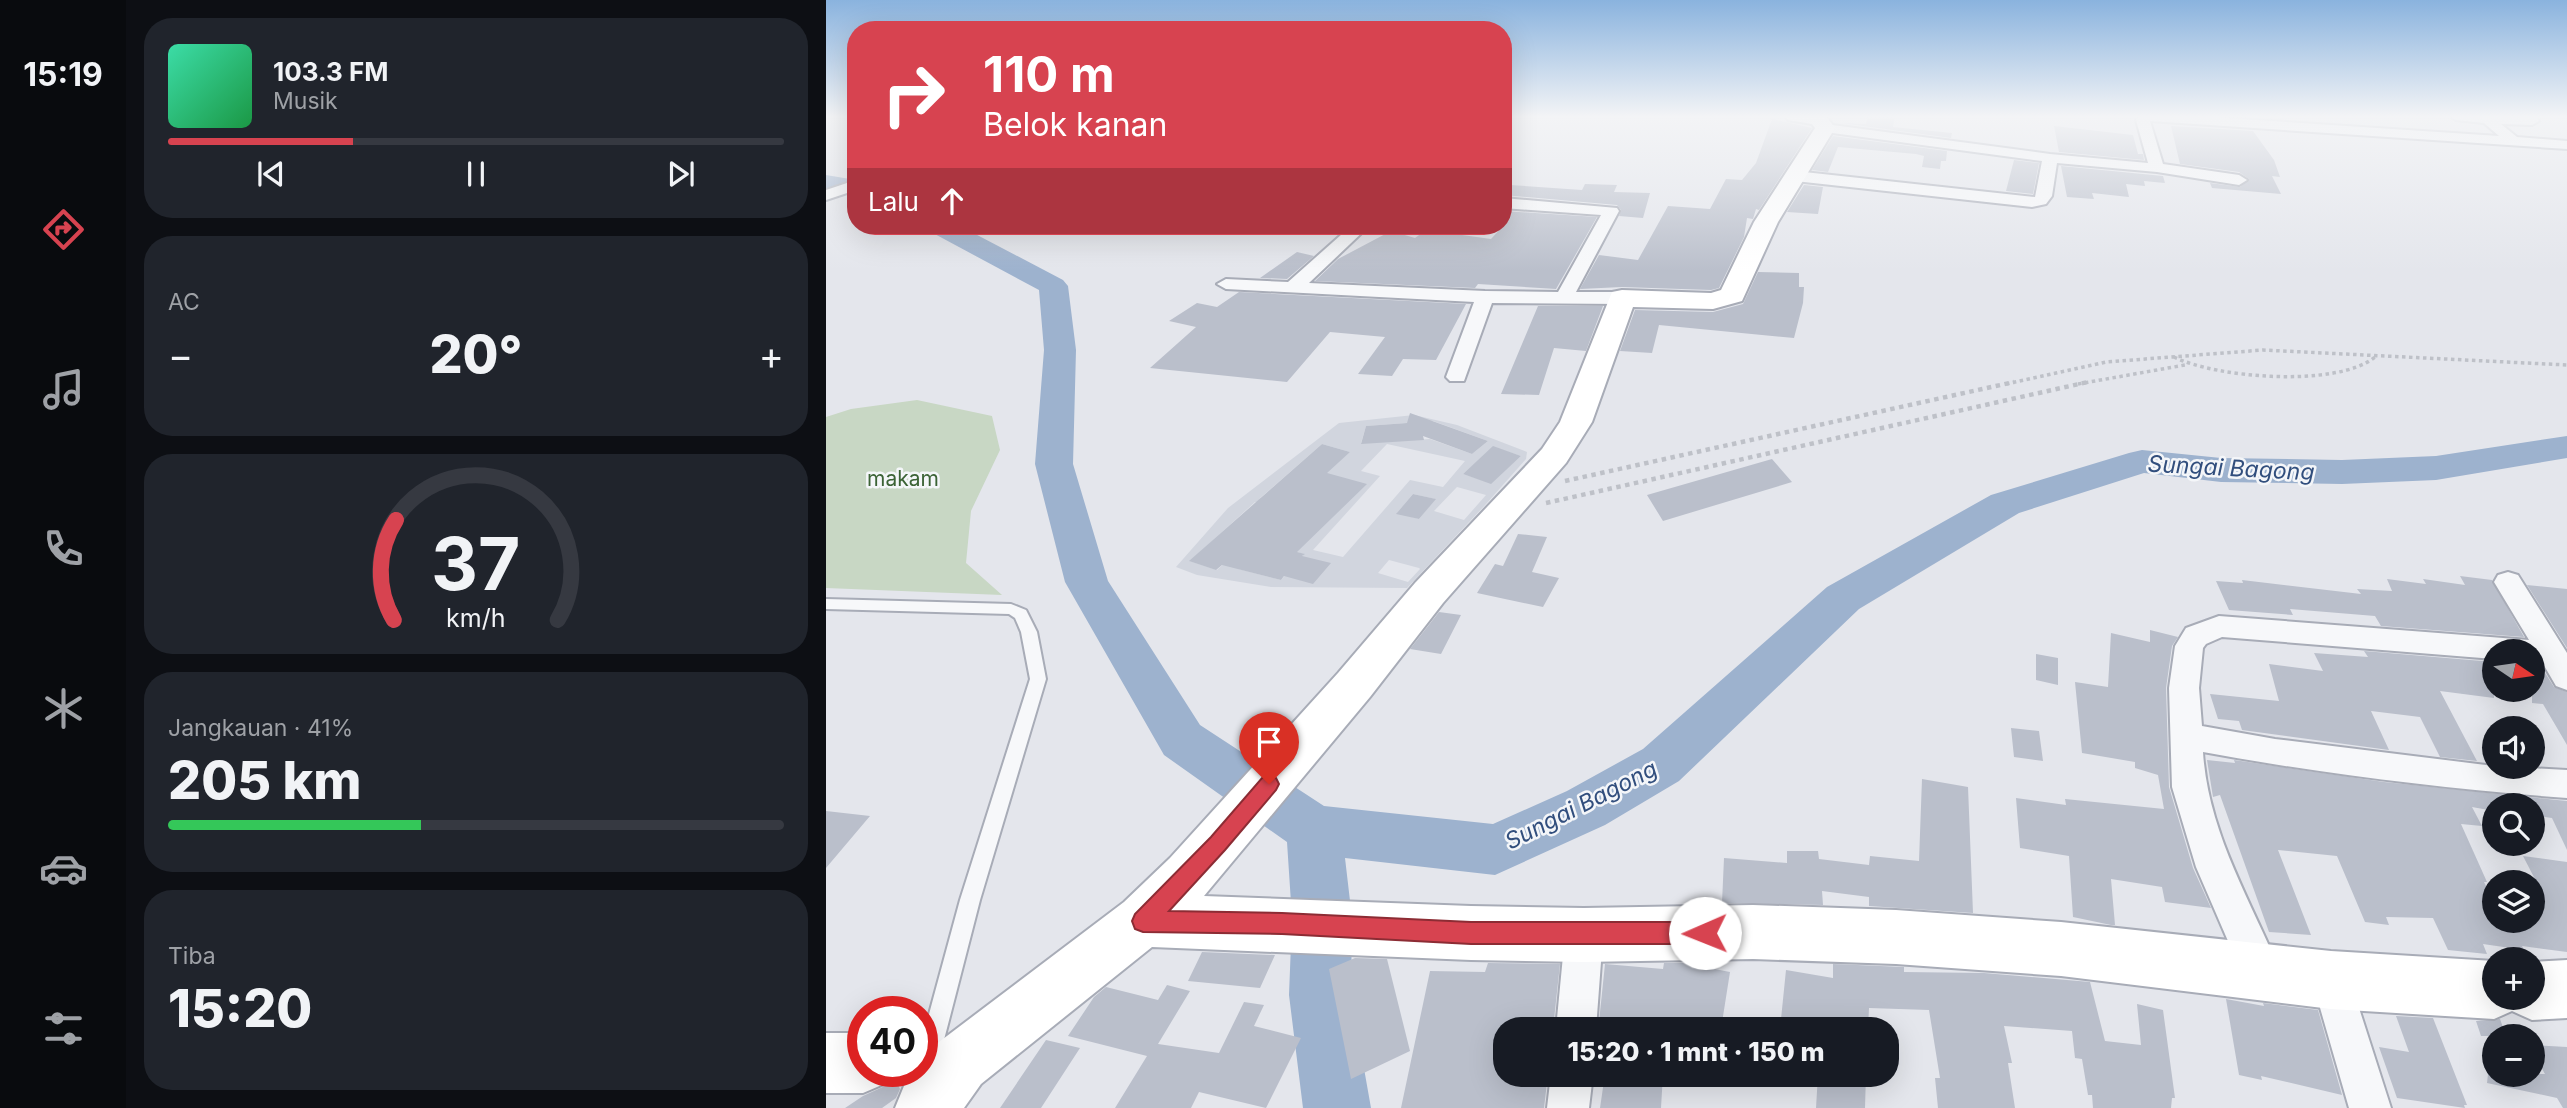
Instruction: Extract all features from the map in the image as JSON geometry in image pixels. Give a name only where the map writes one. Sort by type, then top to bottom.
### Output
[{"type":"street","points":[[1226,284],[1485,297],[1565,296],[1713,301],[1732,295],[1766,222],[1799,168]]},
{"type":"street","points":[[1795,176],[2032,202],[2040,201],[2044,196],[2048,168]]},
{"type":"street","points":[[2144,168],[2239,180]]},
{"type":"street","points":[[1512,204],[1611,211],[1565,296]]},
{"type":"street","points":[[1291,289],[1351,235]]},
{"type":"street","points":[[1458,377],[1485,297]]},
{"type":"street","points":[[938,1071],[1143,921],[1218,844],[1510,502],[1554,456],[1576,422],[1622,298]]},
{"type":"street","points":[[2508,582],[2567,678]]},
{"type":"street","points":[[2262,971],[2214,867],[2189,788],[2184,688],[2189,646],[2196,636],[2220,626],[2551,652]]},
{"type":"street","points":[[2186,736],[2275,752],[2485,778],[2567,784]]},
{"type":"street","points":[[1143,921],[1282,923],[1354,929],[1584,935],[1753,932],[1896,937],[2061,949],[2331,979],[2482,989]]},
{"type":"street","points":[[1577,1017],[1584,935]]},
{"type":"street","points":[[2331,979],[2370,1108]]},
{"type":"street","points":[[2545,990],[2567,989]]},
{"type":"street","points":[[826,1063],[847,1063]]},
{"type":"street","points":[[1569,1108],[1571,1087]]},
{"type":"lane","points":[[826,604],[1011,609],[1021,614],[1029,632],[1038,679],[970,900],[938,1055]]},
{"type":"path","points":[[1510,502],[2106,362],[2263,351],[2567,365]]},
{"type":"path","points":[[2174,356],[2185,365]]},
{"type":"path","points":[[1510,502],[2062,387],[2185,365],[2251,375],[2309,374],[2363,366],[2376,356]]},
{"type":"shaded area","points":[[1414,415],[1457,425],[1527,452],[1526,459],[1407,588],[1271,587],[1197,575],[1176,567],[1228,508],[1339,423]],"holes":[[[1433,421],[1488,441],[1472,454],[1430,439],[1361,443],[1366,426]],[[1322,444],[1350,452],[1259,499]],[[1387,444],[1465,461],[1443,487],[1410,480],[1343,557],[1313,550],[1380,476],[1361,471]],[[1493,447],[1521,456],[1491,483],[1463,474]],[[1457,487],[1486,495],[1464,520],[1434,511]],[[1413,494],[1435,499],[1419,519],[1397,513]],[[1255,502],[1281,511],[1217,570],[1190,561]],[[1263,543],[1304,554],[1281,580],[1239,569]],[[1389,560],[1420,569],[1408,582],[1378,573]]]},
{"type":"green space","name":"makam","points":[[917,400],[992,416],[1000,450],[971,511],[966,563],[1002,595],[826,588],[826,417],[851,409]]},
{"type":"building","points":[[1752,168],[1786,168],[1759,210],[1756,209],[1753,219],[1747,218],[1744,237],[1719,288],[1580,289],[1599,255],[1638,260],[1668,206],[1710,209],[1726,179],[1742,180]]},
{"type":"building","points":[[1813,168],[1830,168],[1828,172],[1812,170]]},
{"type":"building","points":[[2012,168],[2038,168],[2033,194],[2006,191]]},
{"type":"building","points":[[2061,168],[2163,176],[2165,183],[2144,181],[2145,186],[2126,184],[2129,197],[2092,193],[2094,199],[2067,197]]},
{"type":"building","points":[[2207,168],[2277,168],[2280,177],[2272,176],[2281,194],[2212,188],[2210,183],[2240,187],[2249,179],[2239,172]]},
{"type":"building","points":[[1585,184],[1617,185],[1614,192],[1650,193],[1643,218],[1619,216],[1621,210],[1617,205],[1512,196],[1512,185],[1582,190]]},
{"type":"building","points":[[1804,185],[1823,187],[1818,214],[1787,212]]},
{"type":"building","points":[[1512,212],[1597,217],[1556,289],[1478,284],[1475,288],[1315,281],[1338,259],[1383,235],[1415,238],[1419,235],[1462,235],[1491,239],[1495,235],[1512,235]]},
{"type":"building","points":[[1297,252],[1314,256],[1287,279],[1260,278]]},
{"type":"building","points":[[1758,272],[1799,273],[1799,287],[1804,287],[1803,303],[1794,338],[1659,325],[1652,353],[1620,351],[1635,310],[1713,312],[1743,304]]},
{"type":"building","points":[[1239,292],[1466,304],[1436,360],[1403,359],[1392,376],[1358,374],[1385,337],[1330,332],[1287,382],[1150,368],[1196,327],[1169,321],[1197,303],[1217,307]]},
{"type":"building","points":[[1538,306],[1603,306],[1586,351],[1554,348],[1539,395],[1501,394]]},
{"type":"building","points":[[1410,413],[1488,441],[1472,454],[1423,436],[1424,440],[1361,444],[1366,426],[1407,423]]},
{"type":"building","points":[[1322,444],[1350,452],[1327,473],[1367,484],[1297,552],[1305,554],[1302,556],[1331,563],[1313,584],[1284,576],[1281,580],[1222,565],[1216,570],[1189,561]]},
{"type":"building","points":[[1493,446],[1521,456],[1491,484],[1463,474]]},
{"type":"building","points":[[1772,459],[1792,482],[1663,521],[1647,495]]},
{"type":"building","points":[[1413,494],[1436,499],[1419,519],[1396,514]]},
{"type":"building","points":[[1518,534],[1547,537],[1532,572],[1559,578],[1543,607],[1477,593],[1495,564],[1503,566]]},
{"type":"building","points":[[2460,576],[2492,580],[2524,637],[2381,626],[2375,616],[2290,609],[2293,615],[2229,610],[2216,581],[2243,583],[2242,580],[2361,594],[2357,589],[2392,591],[2387,579],[2426,584],[2423,579],[2465,585]]},
{"type":"building","points":[[2527,585],[2567,589],[2567,648]]},
{"type":"building","points":[[1439,612],[1461,615],[1441,654],[1410,649]]},
{"type":"building","points":[[2150,630],[2178,637],[2172,646],[2166,688],[2169,787],[2193,868],[2211,908],[2165,902],[2162,887],[2111,879],[2115,925],[2111,925],[2073,917],[2069,856],[2020,848],[2016,798],[2066,805],[2065,799],[2164,809],[2158,775],[2135,768],[2135,762],[2082,753],[2075,682],[2108,687],[2111,633],[2150,642]]},
{"type":"building","points":[[2364,651],[2482,661],[2482,696],[2440,691],[2477,761],[2440,757],[2420,717],[2371,711],[2389,750],[2242,730],[2239,721],[2218,719],[2210,694],[2279,701],[2269,664],[2323,671],[2314,653],[2368,657]]},
{"type":"building","points":[[2036,654],[2058,658],[2058,685],[2036,680]]},
{"type":"building","points":[[2545,673],[2554,687],[2567,692],[2567,745],[2543,704],[2532,703],[2545,702]]},
{"type":"building","points":[[2011,728],[2039,731],[2043,761],[2014,757]]},
{"type":"building","points":[[2207,760],[2235,763],[2234,760],[2384,782],[2490,793],[2482,793],[2482,809],[2472,807],[2482,826],[2461,824],[2482,871],[2482,933],[2545,933],[2545,870],[2530,870],[2523,856],[2567,862],[2567,952],[2545,947],[2483,944],[2482,953],[2448,950],[2433,918],[2386,917],[2389,925],[2365,922],[2337,856],[2278,850],[2311,935],[2269,932],[2220,795],[2213,797]]},
{"type":"building","points":[[1922,779],[1968,787],[1973,913],[1869,906],[1869,897],[1822,891],[1823,905],[1722,903],[1724,858],[1787,863],[1787,851],[1818,851],[1819,859],[1869,865],[1870,856],[1919,861]]},
{"type":"building","points":[[2545,799],[2567,801],[2567,850],[2552,818],[2545,817]]},
{"type":"building","points":[[826,811],[870,816],[826,868]]},
{"type":"building","points":[[1202,952],[1275,955],[1260,988],[1188,981]]},
{"type":"building","points":[[1355,958],[1387,959],[1410,1051],[1351,1079],[1329,969]]},
{"type":"building","points":[[1488,963],[1560,964],[1554,1017],[1493,1017],[1493,1087],[1546,1087],[1544,1108],[1401,1108],[1430,971],[1485,972]]},
{"type":"building","points":[[1664,963],[1683,963],[1730,972],[1723,1017],[1600,1017],[1605,964],[1663,969]]},
{"type":"building","points":[[1833,964],[1904,967],[1904,972],[1984,973],[2090,982],[2105,1041],[2141,1045],[2137,1004],[2163,1010],[2175,1098],[2172,1098],[2171,1108],[2093,1108],[2082,1059],[2075,1058],[2072,1031],[2004,1026],[2012,1063],[2008,1063],[2015,1108],[1938,1108],[1935,1078],[1940,1078],[1929,1010],[1869,1008],[1869,1017],[1781,1017],[1786,970],[1833,978]]},
{"type":"building","points":[[1167,985],[1190,991],[1158,1044],[1219,1053],[1244,1002],[1264,1005],[1254,1026],[1301,1038],[1266,1108],[1199,1092],[1191,1108],[1115,1108],[1147,1056],[1068,1036],[1094,997],[1106,987],[1158,1000]]},
{"type":"building","points":[[2226,999],[2264,1006],[2263,1003],[2318,1010],[2342,1095],[2261,1076],[2262,1080],[2239,1075]]},
{"type":"building","points":[[2396,1016],[2433,1018],[2467,1105],[2464,1105],[2465,1108],[2397,1098],[2379,1047],[2409,1052]]},
{"type":"building","points":[[2500,1019],[2502,1024],[2482,1024],[2481,1036],[2476,1021]]},
{"type":"building","points":[[1046,1040],[1080,1048],[1041,1108],[1000,1108]]},
{"type":"building","points":[[2545,1046],[2567,1047],[2567,1108],[2563,1108],[2557,1098],[2506,1087],[2545,1087]]},
{"type":"building","points":[[883,1087],[900,1089],[896,1098],[882,1108],[845,1108]]},
{"type":"building","points":[[1603,1087],[1662,1087],[1661,1108],[1600,1108]]},
{"type":"building","points":[[1817,1087],[1866,1087],[1865,1108],[1816,1108]]},
{"type":"waterway","name":"Sungai Bagong","points":[[826,182],[847,186]]},
{"type":"waterway","name":"Sungai Bagong","points":[[957,235],[1053,286],[1060,350],[1054,464],[1087,582],[1182,740],[1314,830]]},
{"type":"waterway","name":"Sungai Bagong","points":[[1314,830],[1495,850],[1586,808],[1661,765],[1843,598],[2005,504],[2142,461],[2221,470],[2342,472],[2436,468],[2567,447]]},
{"type":"waterway","points":[[1314,830],[1322,918],[1320,995],[1337,1108]]},
{"type":"route","points":[[1269,784],[1218,844],[1143,921],[1282,923],[1354,929],[1471,933],[1705,933]]}]
